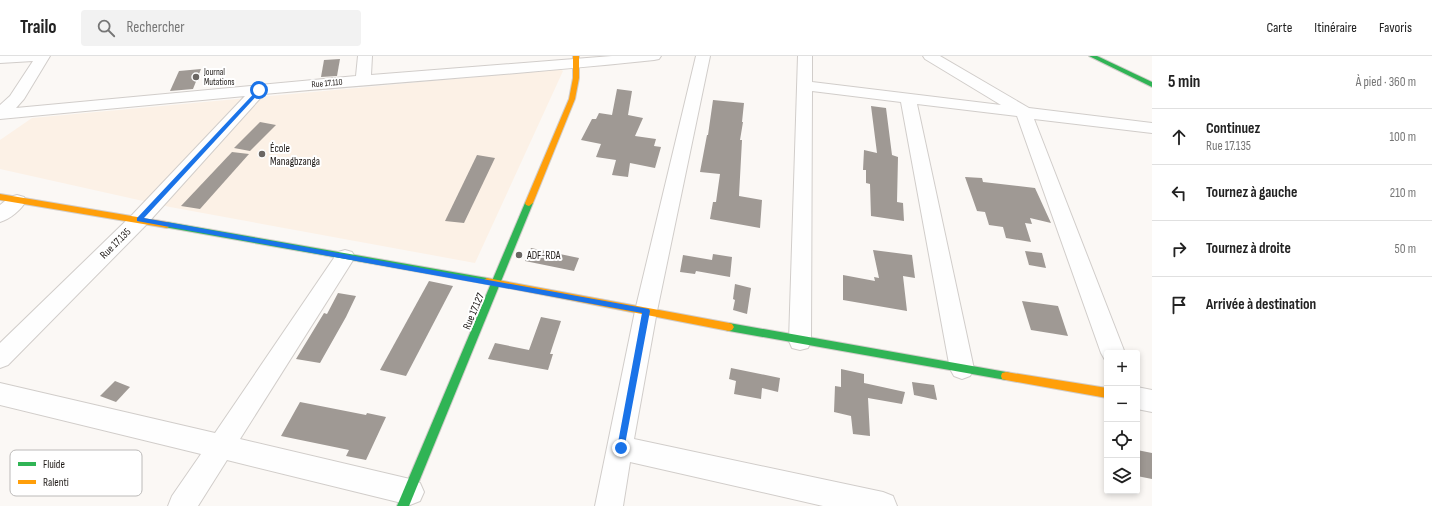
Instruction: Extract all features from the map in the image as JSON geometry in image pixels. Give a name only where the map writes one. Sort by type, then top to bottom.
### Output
[{"type":"street","points":[[0,60],[39,56]]},
{"type":"street","points":[[0,113],[16,99],[43,56]]},
{"type":"street","points":[[363,80],[365,56]]},
{"type":"street","name":"Rue 17.110","points":[[0,113],[577,60],[654,56]]},
{"type":"street","points":[[609,506],[646,311],[703,56]]},
{"type":"street","points":[[800,341],[805,56]]},
{"type":"street","points":[[930,56],[1023,111],[1112,350]]},
{"type":"street","points":[[1092,56],[1151,84]]},
{"type":"street","name":"Rue 17.127","points":[[407,499],[498,283],[567,113],[575,88],[577,60]]},
{"type":"street","points":[[805,86],[1023,111],[1152,128]]},
{"type":"street","name":"Rue 17.135","points":[[0,358],[139,220],[259,90]]},
{"type":"street","points":[[908,98],[962,369]]},
{"type":"street","points":[[0,215],[8,199],[139,220],[498,283],[800,341],[1104,393]]},
{"type":"street","points":[[182,506],[345,257]]},
{"type":"street","points":[[0,394],[220,448],[407,499]]},
{"type":"street","points":[[1140,399],[1152,401]]},
{"type":"street","points":[[621,448],[883,506]]},
{"type":"shaded area","name":"École Managbzanga","points":[[560,69],[563,71],[475,263],[170,207],[0,169],[0,140],[32,118]]},
{"type":"building","points":[[340,59],[337,76],[321,77],[324,60]]},
{"type":"building","points":[[201,69],[193,89],[170,91],[179,71]]},
{"type":"building","points":[[617,89],[632,91],[628,115],[643,118],[635,136],[656,139],[654,146],[661,147],[655,168],[630,163],[628,177],[612,175],[616,160],[596,157],[601,144],[581,140],[592,119],[596,119],[599,113],[612,115]]},
{"type":"building","points":[[713,100],[744,103],[740,140],[742,140],[739,196],[762,200],[760,228],[710,219],[713,202],[716,202],[720,174],[700,172],[708,135]]},
{"type":"building","points":[[871,106],[886,108],[892,155],[898,157],[897,202],[903,203],[904,221],[871,216],[870,184],[866,183],[866,170],[863,170],[864,150],[877,153]]},
{"type":"building","points":[[260,122],[276,125],[250,151],[234,148]]},
{"type":"building","points":[[232,152],[249,154],[200,209],[181,206]]},
{"type":"building","points":[[477,155],[495,158],[464,223],[445,221]]},
{"type":"building","points":[[965,177],[982,178],[983,182],[1035,188],[1051,223],[1030,218],[1032,224],[1025,223],[1031,242],[1006,238],[1003,227],[989,225],[985,212],[977,211]]},
{"type":"building","points":[[531,248],[579,258],[574,271],[525,261]]},
{"type":"building","points":[[873,250],[912,255],[915,278],[903,276],[907,311],[843,300],[843,275],[875,281],[874,277],[879,278]]},
{"type":"building","points":[[1025,251],[1042,253],[1046,268],[1029,265]]},
{"type":"building","points":[[713,254],[732,257],[730,277],[696,271],[695,274],[680,272],[683,255],[712,260]]},
{"type":"building","points":[[429,281],[453,286],[406,376],[380,370]]},
{"type":"building","points":[[735,284],[751,288],[747,314],[733,310],[735,300],[733,299]]},
{"type":"building","points":[[338,293],[356,296],[320,363],[296,359],[324,313],[327,314]]},
{"type":"building","points":[[1022,301],[1058,306],[1068,336],[1031,330]]},
{"type":"building","points":[[541,317],[561,321],[550,354],[553,354],[548,370],[488,359],[495,343],[529,350]]},
{"type":"building","points":[[731,368],[780,378],[778,392],[762,388],[761,399],[734,394],[736,381],[729,379]]},
{"type":"building","points":[[841,369],[864,374],[864,383],[905,392],[902,404],[868,398],[870,436],[853,434],[851,416],[834,412],[835,386],[841,387]]},
{"type":"building","points":[[115,381],[130,387],[116,402],[100,396]]},
{"type":"building","points":[[912,382],[934,385],[937,400],[914,395]]},
{"type":"building","points":[[300,402],[366,415],[367,413],[386,417],[366,460],[346,456],[349,450],[281,436]]},
{"type":"building","points":[[1140,451],[1152,453],[1152,479],[1140,477]]},
{"type":"traffic: fast","points":[[1092,56],[1152,85]]},
{"type":"traffic: fast","points":[[403,506],[529,203]]},
{"type":"traffic: fast","points":[[167,225],[487,281]]},
{"type":"traffic: fast","points":[[729,327],[1006,376]]},
{"type":"traffic: slow","points":[[529,203],[572,99],[576,78],[576,56]]},
{"type":"traffic: slow","points":[[0,197],[167,225]]},
{"type":"traffic: slow","points":[[487,281],[729,327]]},
{"type":"traffic: slow","points":[[1006,376],[1104,392]]},
{"type":"place","name":"Journal Mutations","points":[[196,77]]},
{"type":"place","name":"École Managbzanga","points":[[262,154]]},
{"type":"place","name":"ADF-RDA","points":[[519,255]]},
{"type":"route","points":[[259,90],[139,220],[498,283],[646,311],[621,448]]}]
